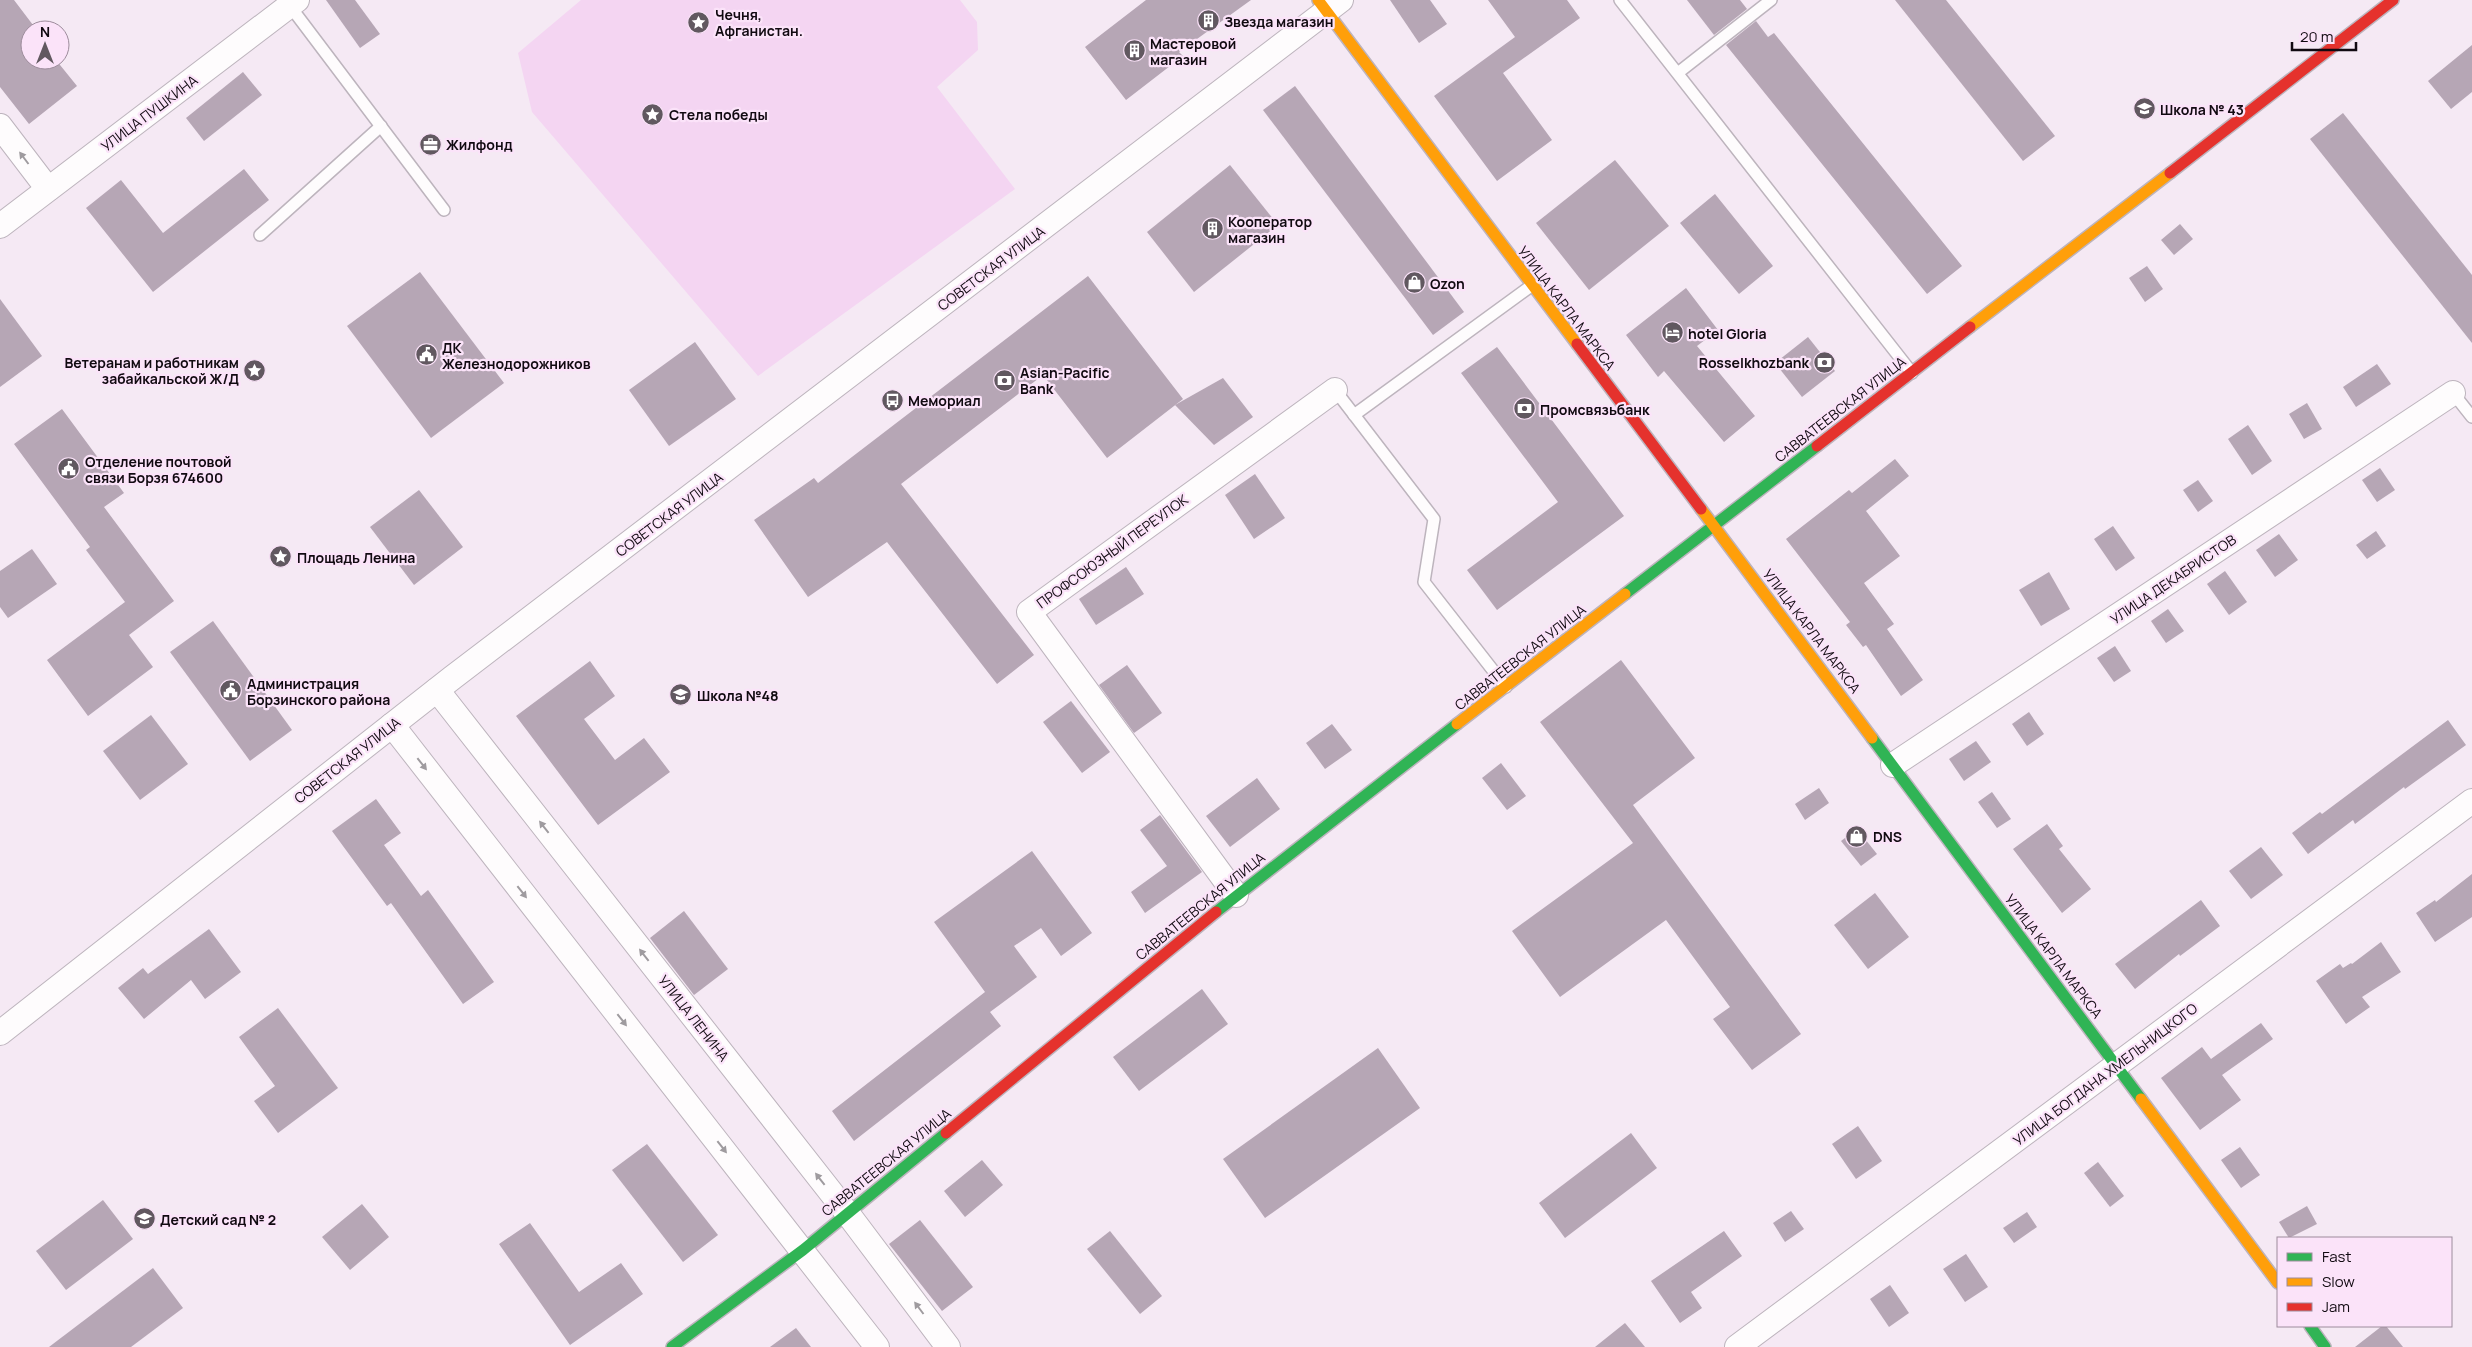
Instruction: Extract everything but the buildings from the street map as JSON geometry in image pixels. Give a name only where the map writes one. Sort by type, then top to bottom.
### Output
[{"type":"main road","name":"САВВАТЕЕВСКАЯ УЛИЦА","points":[[672,1347],[803,1250],[848,1214],[1236,895],[2394,0]]},
{"type":"main road","name":"УЛИЦА КАРЛА МАРКСА","points":[[1329,4],[1531,286],[1894,765],[2277,1282]]},
{"type":"main road","points":[[2311,1327],[2325,1347]]},
{"type":"street","name":"УЛИЦА ПУШКИНА","points":[[0,225],[294,3]]},
{"type":"street","name":"СОВЕТСКАЯ УЛИЦА","points":[[0,1033],[437,690],[1329,4]]},
{"type":"street","points":[[0,126],[48,189]]},
{"type":"street","name":"ПРОФСОЮЗНЫЙ ПЕРЕУЛОК","points":[[1236,895],[1029,612],[1334,390]]},
{"type":"street","name":"УЛИЦА ДЕКАБРИСТОВ","points":[[1894,765],[2453,393]]},
{"type":"street","name":"УЛИЦА ЛЕНИНА","points":[[437,690],[848,1214],[948,1347]]},
{"type":"street","points":[[392,725],[877,1347]]},
{"type":"street","name":"УЛИЦА БОГДАНА ХМЕЛЬНИЦКОГО","points":[[1737,1347],[2472,801]]},
{"type":"lane","points":[[1620,0],[1679,72],[1912,373]]},
{"type":"lane","points":[[1679,72],[1771,0]]},
{"type":"lane","points":[[294,3],[444,210]]},
{"type":"lane","points":[[260,235],[382,126]]},
{"type":"lane","points":[[1354,415],[1531,286]]},
{"type":"lane","points":[[1334,390],[1434,519],[1424,582],[1506,687]]},
{"type":"lane","points":[[2453,393],[2472,417]]},
{"type":"shaded area","points":[[581,0],[960,0],[977,22],[978,50],[937,87],[1015,189],[758,376],[532,112],[518,53]]},
{"type":"traffic: fast","points":[[1625,594],[1817,446]]},
{"type":"traffic: fast","points":[[1216,912],[1457,724]]},
{"type":"traffic: fast","points":[[1872,738],[2141,1099]]},
{"type":"traffic: fast","points":[[672,1347],[803,1250],[946,1133]]},
{"type":"traffic: fast","points":[[2311,1327],[2325,1347]]},
{"type":"traffic: slow","points":[[1318,0],[1577,344]]},
{"type":"traffic: slow","points":[[1970,327],[2170,173]]},
{"type":"traffic: slow","points":[[1701,509],[1872,738]]},
{"type":"traffic: slow","points":[[1457,724],[1625,594]]},
{"type":"traffic: slow","points":[[2141,1099],[2277,1282]]},
{"type":"traffic: jam","points":[[2170,173],[2393,0]]},
{"type":"traffic: jam","points":[[1817,446],[1970,327]]},
{"type":"traffic: jam","points":[[1577,344],[1701,509]]},
{"type":"traffic: jam","points":[[946,1133],[1216,912]]},
{"type":"place","name":"Звезда магазин","points":[[1208,21]]},
{"type":"place","name":"Чечня, Афганистан.","points":[[699,22]]},
{"type":"place","name":"Мастеровой магазин","points":[[1134,51]]},
{"type":"place","name":"Школа № 43","points":[[2144,109]]},
{"type":"place","name":"Стела победы","points":[[653,114]]},
{"type":"place","name":"Жилфонд","points":[[430,144]]},
{"type":"place","name":"Кооператор магазин","points":[[1212,229]]},
{"type":"place","name":"Ozon","points":[[1414,283]]},
{"type":"place","name":"hotel Gloria","points":[[1672,333]]},
{"type":"place","name":"ДК Железнодорожников","points":[[426,355]]},
{"type":"place","name":"Rosselkhozbank","points":[[1825,362]]},
{"type":"place","name":"Ветеранам и работникам забайкальской Ж/Д","points":[[255,370]]},
{"type":"place","name":"Asian-Pacific Bank","points":[[1004,380]]},
{"type":"place","name":"Мемориал","points":[[892,400]]},
{"type":"place","name":"Промсвязьбанк","points":[[1524,409]]},
{"type":"place","name":"Отделение почтовой связи Борзя 674600","points":[[69,469]]},
{"type":"place","name":"Площадь Ленина","points":[[281,557]]},
{"type":"place","name":"Администрация Борзинского района","points":[[231,691]]},
{"type":"place","name":"Школа №48","points":[[681,695]]},
{"type":"place","name":"DNS","points":[[1857,836]]},
{"type":"place","name":"Детский сад № 2","points":[[144,1219]]}]
